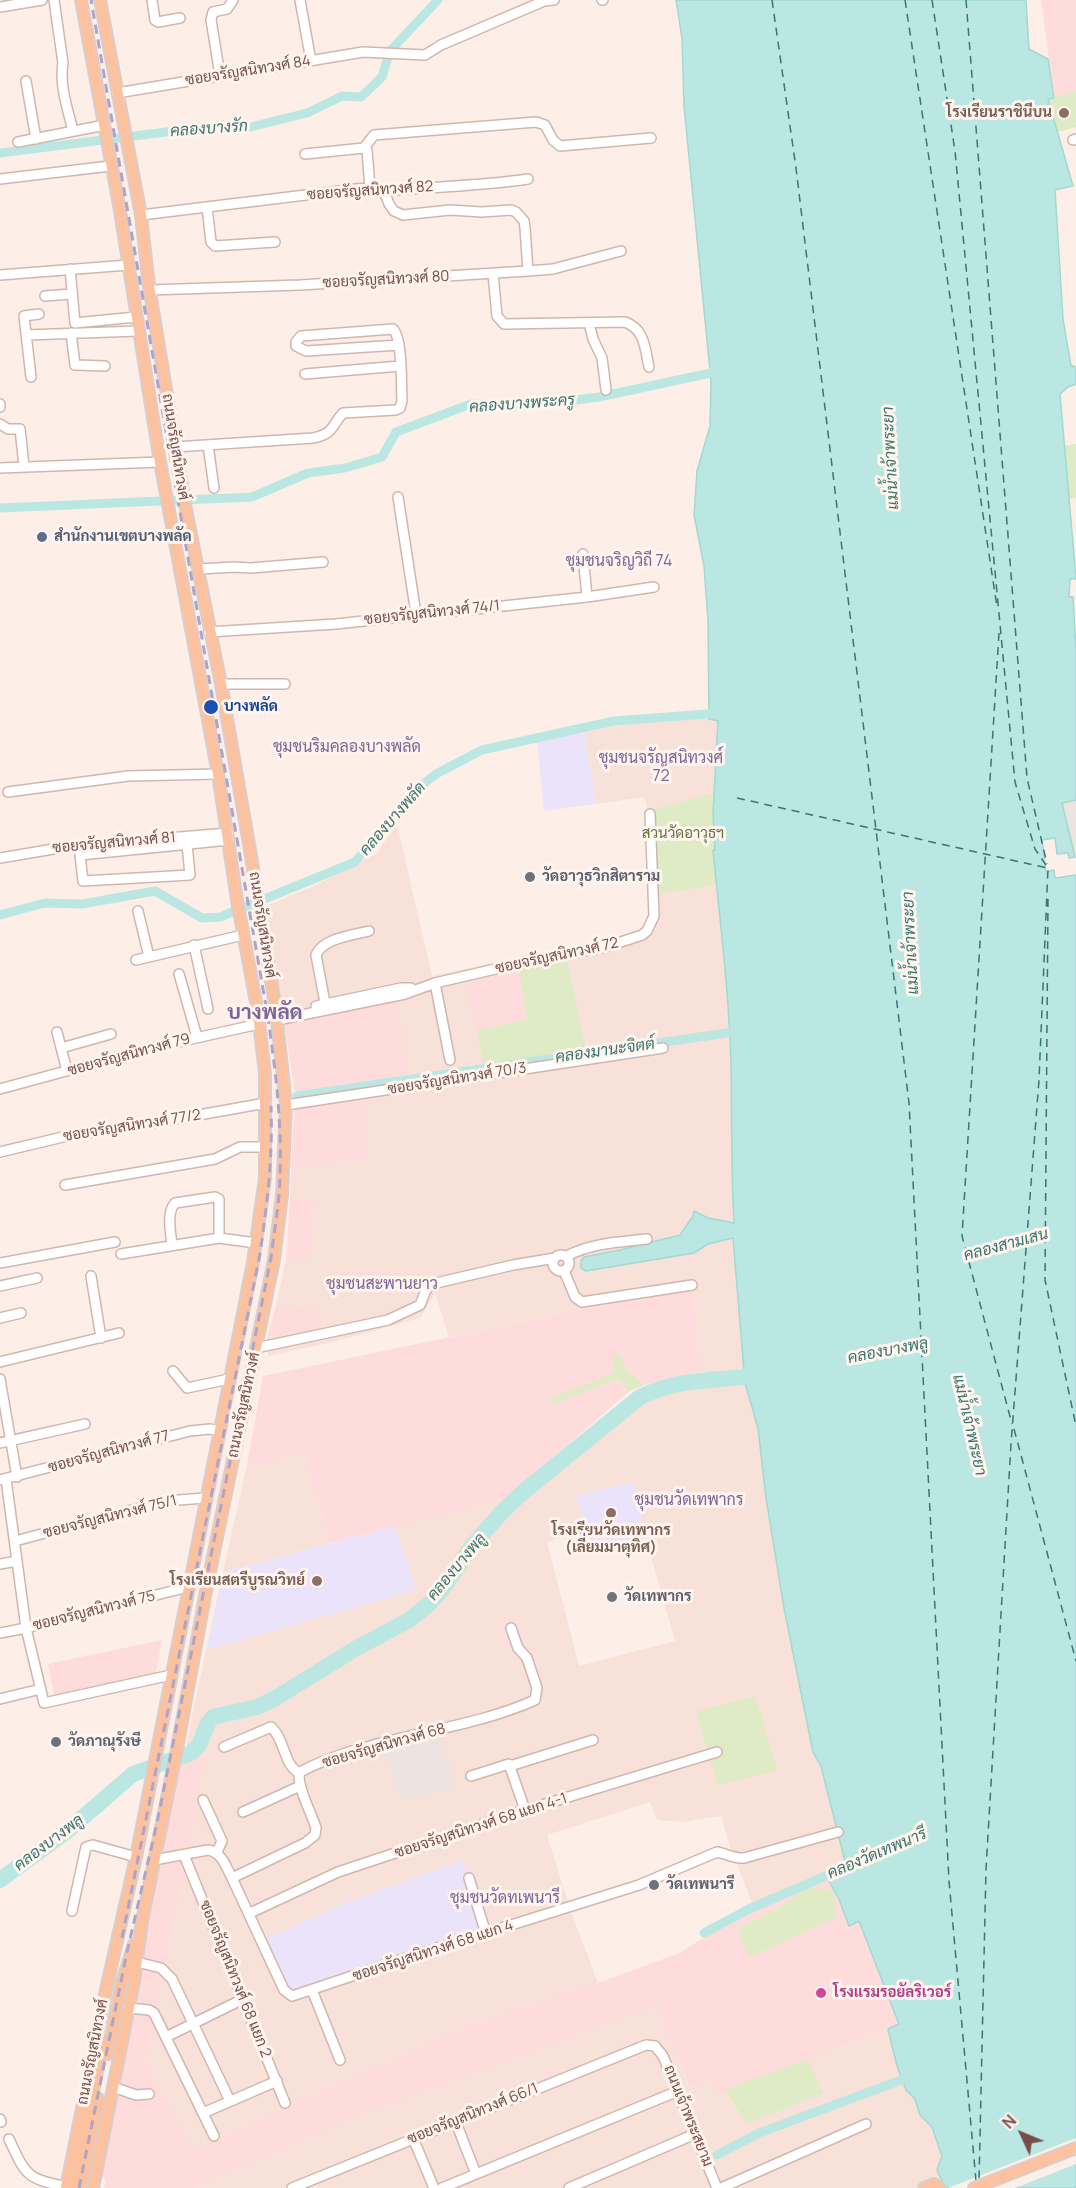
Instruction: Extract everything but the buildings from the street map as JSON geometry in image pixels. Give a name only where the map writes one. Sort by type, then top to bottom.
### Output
[{"type":"main road","name":"ถนนจรัญสนิทวงศ์","points":[[74,2188],[124,1917],[256,1243],[265,1178],[266,1103],[259,1024],[218,774],[166,502],[119,205],[81,0]]},
{"type":"main road","name":"ถนนจรัญสนิทวงศ์","points":[[93,2188],[207,1586],[274,1260],[282,1195],[286,1105],[277,1017],[221,684],[184,500],[150,290],[141,215],[100,0]]},
{"type":"main road","points":[[212,741],[230,738]]},
{"type":"main road","name":"ถนนจรัญสนิทวงศ์","points":[[66,2188],[107,1985],[124,1917]]},
{"type":"main road","name":"ถนนจรัญสนิทวงศ์","points":[[81,2188],[122,1982],[142,1921]]},
{"type":"main road","points":[[974,2188],[1076,2148]]},
{"type":"main road","points":[[924,2188],[934,2184],[940,2188]]},
{"type":"street","points":[[0,7],[42,0]]},
{"type":"street","points":[[54,0],[63,63],[61,72],[65,100],[73,131]]},
{"type":"street","points":[[152,0],[155,20],[158,22],[180,18]]},
{"type":"street","points":[[220,75],[211,20],[213,12],[227,9],[233,0]]},
{"type":"street","points":[[300,0],[311,61]]},
{"type":"street","name":"ซอยจรัญสนิทวงศ์ 84","points":[[117,93],[363,52],[425,55],[441,45],[533,5],[554,0]]},
{"type":"street","points":[[26,81],[36,139]]},
{"type":"street","points":[[305,154],[364,148],[374,135],[536,122],[545,125],[553,140],[560,146],[651,138]]},
{"type":"street","points":[[18,142],[105,125]]},
{"type":"street","points":[[364,148],[368,156],[370,188]]},
{"type":"street","points":[[0,179],[110,166]]},
{"type":"street","name":"ซอยจรัญสนิทวงศ์ 82","points":[[141,215],[370,188],[384,191],[472,183],[496,184],[528,179]]},
{"type":"street","points":[[384,191],[389,204],[394,210],[403,214],[450,210],[482,212],[511,210],[516,212],[524,221],[528,271]]},
{"type":"street","points":[[207,207],[211,242],[215,246],[275,242]]},
{"type":"street","name":"ซอยจรัญสนิทวงศ์ 80","points":[[150,290],[300,285],[493,274],[553,268],[621,251]]},
{"type":"street","points":[[0,275],[128,265]]},
{"type":"street","points":[[70,269],[75,322],[135,316]]},
{"type":"street","points":[[493,274],[497,316],[504,324],[625,322],[636,327],[642,336],[649,367]]},
{"type":"street","points":[[45,296],[71,294]]},
{"type":"street","points":[[31,377],[24,316],[39,314]]},
{"type":"street","points":[[590,323],[593,339],[602,358],[606,390]]},
{"type":"street","points":[[175,447],[323,436],[335,426],[343,413],[396,410],[402,405],[399,345],[397,333],[391,329],[301,336],[296,346],[306,351],[399,345]]},
{"type":"street","points":[[26,335],[138,331]]},
{"type":"street","points":[[71,333],[75,365],[105,366]]},
{"type":"street","points":[[305,374],[400,366]]},
{"type":"street","points":[[0,423],[8,429],[20,429],[24,466]]},
{"type":"street","points":[[208,445],[214,488]]},
{"type":"street","points":[[0,468],[159,462]]},
{"type":"street","points":[[398,497],[416,614]]},
{"type":"street","points":[[582,554],[587,597]]},
{"type":"street","points":[[199,568],[251,568],[323,562]]},
{"type":"street","name":"ซอยจรัญสนิทวงศ์ 74/1","points":[[209,632],[312,626],[587,597],[654,587]]},
{"type":"street","points":[[221,684],[285,684]]},
{"type":"street","points":[[8,792],[128,776],[218,774]]},
{"type":"street","name":"ซอยจรัญสนิทวงศ์ 72","points":[[277,1017],[405,994],[435,983],[504,966],[609,946],[632,939],[647,931],[654,916],[650,814]]},
{"type":"street","points":[[187,844],[190,875],[83,881],[80,855],[187,844],[228,837]]},
{"type":"street","name":"ซอยจรัญสนิทวงศ์ 81","points":[[0,858],[71,846],[228,837]]},
{"type":"street","points":[[138,910],[149,957]]},
{"type":"street","points":[[326,1007],[316,955],[318,950],[329,942],[369,931]]},
{"type":"street","points":[[136,960],[243,935]]},
{"type":"street","points":[[194,945],[208,1009]]},
{"type":"street","points":[[179,974],[197,1037]]},
{"type":"street","points":[[435,983],[450,1060]]},
{"type":"street","name":"ซอยจรัญสนิทวงศ์ 79","points":[[0,1089],[197,1037],[259,1024]]},
{"type":"street","points":[[57,1032],[67,1071]]},
{"type":"street","points":[[61,1048],[111,1034]]},
{"type":"street","name":"ซอยจรัญสนิทวงศ์ 70/3","points":[[286,1105],[663,1048]]},
{"type":"street","name":"ซอยจรัญสนิทวงศ์ 77/2","points":[[0,1152],[67,1136],[266,1103]]},
{"type":"street","points":[[65,1185],[215,1159],[240,1147],[265,1147]]},
{"type":"street","points":[[172,1245],[171,1207],[175,1203],[215,1197],[219,1199],[219,1238]]},
{"type":"street","points":[[121,1254],[219,1238],[256,1243]]},
{"type":"street","points":[[256,1348],[388,1320],[420,1305],[426,1290],[432,1284],[513,1265],[555,1258],[559,1255],[567,1256],[592,1246],[647,1239]]},
{"type":"street","points":[[0,1263],[115,1242]]},
{"type":"street","points":[[564,1271],[570,1261],[567,1256]]},
{"type":"street","points":[[555,1258],[555,1268],[564,1271]]},
{"type":"street","points":[[564,1271],[575,1297],[582,1302],[692,1285]]},
{"type":"street","points":[[91,1276],[100,1338]]},
{"type":"street","points":[[0,1286],[37,1278]]},
{"type":"street","points":[[0,1318],[21,1313]]},
{"type":"street","points":[[0,1362],[118,1333]]},
{"type":"street","points":[[173,1371],[187,1388],[229,1379]]},
{"type":"street","points":[[0,1379],[16,1477]]},
{"type":"street","points":[[0,1443],[85,1424]]},
{"type":"street","name":"ซอยจรัญสนิทวงศ์ 77","points":[[3,1480],[190,1431],[210,1429],[219,1431]]},
{"type":"street","points":[[3,1480],[15,1540],[26,1628],[44,1703],[171,1675]]},
{"type":"street","name":"ซอยจรัญสนิทวงศ์ 75/1","points":[[15,1540],[166,1501],[205,1498]]},
{"type":"street","points":[[0,1564],[17,1562]]},
{"type":"street","name":"ซอยจรัญสนิทวงศ์ 75","points":[[0,1633],[188,1587]]},
{"type":"street","name":"ซอยจรัญสนิทวงศ์ 68","points":[[299,1773],[364,1748],[441,1730],[535,1700],[537,1688],[527,1658],[518,1648],[511,1628]]},
{"type":"street","points":[[0,1699],[41,1689]]},
{"type":"street","points":[[154,1860],[208,1850],[217,1852],[232,1878],[304,1843],[315,1835],[316,1828],[300,1786],[299,1773],[292,1769],[277,1733],[271,1727],[224,1747]]},
{"type":"street","points":[[471,1776],[593,1740]]},
{"type":"street","name":"ซอยจรัญสนิทวงศ์ 68 แยก 4-1","points":[[250,1913],[338,1872],[525,1810],[717,1752]]},
{"type":"street","points":[[510,1766],[525,1810]]},
{"type":"street","points":[[243,1812],[300,1786]]},
{"type":"street","points":[[203,1800],[222,1841],[217,1852]]},
{"type":"street","name":"ซอยจรัญสนิทวงศ์ 68 แยก 4","points":[[232,1878],[284,1990],[292,1996],[639,1885],[717,1852],[744,1858],[838,1832]]},
{"type":"street","points":[[72,1911],[86,1847],[93,1845],[136,1857]]},
{"type":"street","name":"ซอยจรัญสนิทวงศ์ 68 แยก 2","points":[[183,1855],[285,2103]]},
{"type":"street","points":[[469,1878],[486,1934]]},
{"type":"street","points":[[137,1962],[161,1968],[167,1972],[195,2025],[230,2101]]},
{"type":"street","points":[[312,1990],[340,2060]]},
{"type":"street","points":[[166,2037],[195,2025],[243,1999]]},
{"type":"street","points":[[128,2008],[149,2010],[154,2013],[214,2136]]},
{"type":"street","name":"ถนนเจ้าพระสยาม","points":[[655,2046],[663,2056],[719,2188]]},
{"type":"street","name":"ซอยจรัญสนิทวงศ์ 66/1","points":[[292,2188],[638,2047],[655,2046]]},
{"type":"street","points":[[203,2113],[277,2081]]},
{"type":"street","points":[[113,2087],[136,2095],[149,2094]]},
{"type":"street","points":[[441,2188],[678,2091]]},
{"type":"street","points":[[455,2120],[476,2174]]},
{"type":"street","points":[[719,2188],[866,2124]]},
{"type":"street","points":[[569,2188],[695,2134]]},
{"type":"street","points":[[413,2138],[434,2188]]},
{"type":"street","points":[[9,2139],[22,2167],[31,2176],[66,2188]]},
{"type":"shaded area","points":[[1041,0],[1076,0],[1076,91],[1054,98]]},
{"type":"shaded area","points":[[681,719],[718,721],[713,814],[715,850],[713,851],[725,968],[731,1063],[733,1238],[745,1374],[701,1372],[692,1290],[449,1337],[435,1293],[420,1318],[329,1343],[268,1356],[267,1337],[324,1327],[316,1305],[275,1309],[286,1260],[310,1256],[316,1198],[290,1200],[291,1169],[367,1158],[365,1083],[409,1077],[284,1021],[264,907],[316,885],[376,854],[397,824],[432,976],[637,932],[645,924],[650,910],[648,812],[645,800],[643,797],[596,804],[584,733],[611,726]]},
{"type":"shaded area","points":[[584,733],[596,804],[544,811],[537,740]]},
{"type":"shaded area","points":[[1076,800],[1076,857],[1075,857],[1062,802]]},
{"type":"shaded area","points":[[519,970],[527,1019],[477,1031],[466,980]]},
{"type":"shaded area","points":[[397,1000],[410,1077],[365,1083],[368,1158],[291,1169],[295,1093],[284,1021]]},
{"type":"shaded area","points":[[316,1198],[310,1257],[286,1260],[290,1200]]},
{"type":"shaded area","points":[[692,1290],[701,1372],[644,1385],[628,1392],[507,1498],[330,1543],[305,1453],[247,1466],[263,1376],[590,1308]]},
{"type":"shaded area","points":[[316,1305],[324,1328],[267,1337],[275,1309]]},
{"type":"shaded area","points":[[701,1383],[745,1383],[758,1428],[766,1498],[784,1608],[813,1752],[821,1766],[846,1865],[754,1908],[729,1844],[721,1816],[683,1822],[657,1820],[650,1802],[547,1835],[571,1912],[598,1983],[455,2031],[193,2149],[146,2060],[190,1848],[205,1758],[204,1747],[215,1722],[239,1717],[270,1705],[345,1659],[412,1623],[445,1593],[492,1525],[513,1505],[647,1398],[671,1387]],"holes":[[[633,1482],[646,1539],[675,1641],[579,1666],[547,1542],[586,1529],[576,1497]]]},
{"type":"shaded area","points":[[305,1453],[330,1543],[223,1572],[247,1466]]},
{"type":"shaded area","name":"โรงเรียนวัดเทพากร (เลี่ยมมาตุทิศ)","points":[[633,1481],[646,1539],[594,1553],[576,1497]]},
{"type":"shaded area","points":[[507,1498],[474,1534],[441,1581],[402,1618],[249,1705],[211,1714],[191,1748],[186,1745],[206,1650],[416,1590],[395,1526]]},
{"type":"shaded area","name":"โรงเรียนสตรีบูรณวิทย์","points":[[395,1526],[416,1590],[206,1650],[223,1572]]},
{"type":"shaded area","points":[[162,1640],[154,1683],[56,1704],[48,1664]]},
{"type":"shaded area","points":[[439,1734],[457,1786],[401,1801],[383,1747]]},
{"type":"shaded area","points":[[204,1747],[205,1758],[190,1848],[146,2060],[193,2149],[455,2031],[680,1953],[723,1925],[825,1874],[839,1899],[848,1925],[859,1920],[900,2024],[717,2093],[711,2080],[689,2086],[658,2004],[358,2116],[197,2188],[104,2188],[106,2181],[99,2172],[179,1763]]},
{"type":"shaded area","points":[[463,1860],[482,1931],[293,1992],[289,1989],[267,1939],[342,1904]]},
{"type":"shaded area","points":[[659,2003],[688,2086],[711,2080],[717,2092],[888,2029],[897,2066],[906,2090],[915,2099],[920,2115],[932,2127],[942,2156],[937,2170],[941,2179],[914,2188],[197,2188],[358,2116]]},
{"type":"green space","name":"โรงเรียนราชินีบน","points":[[1076,91],[1076,127],[1058,132],[1048,99]]},
{"type":"green space","points":[[1076,444],[1076,498],[1068,499],[1064,446]]},
{"type":"green space","name":"สวนวัดอาวุธฯ","points":[[715,793],[713,814],[715,850],[713,851],[716,885],[656,894],[651,810]]},
{"type":"green space","points":[[567,961],[586,1051],[484,1066],[477,1031],[527,1019],[519,970]]},
{"type":"green space","points":[[618,1354],[628,1371],[644,1385],[628,1392],[619,1379],[552,1404],[549,1398],[614,1373],[613,1356]]},
{"type":"green space","points":[[755,1696],[777,1770],[718,1785],[696,1712]]},
{"type":"green space","points":[[808,1888],[834,1890],[836,1918],[750,1957],[737,1929],[780,1907]]},
{"type":"green space","points":[[807,2059],[823,2093],[746,2124],[726,2089]]},
{"type":"water","points":[[676,0],[1026,0],[1029,49],[1048,59],[1054,98],[1048,99],[1073,186],[1055,190],[1063,319],[1071,366],[1076,369],[1076,384],[1060,394],[1076,579],[1070,579],[1069,597],[1073,597],[1076,651],[1076,800],[1062,803],[1075,857],[1069,858],[1068,853],[1057,854],[1055,838],[1042,840],[1046,872],[1054,870],[1055,878],[1076,875],[1076,2188],[945,2188],[937,2170],[942,2156],[932,2127],[920,2115],[915,2099],[906,2090],[897,2066],[888,2029],[899,2024],[859,1921],[849,1926],[839,1899],[825,1874],[846,1865],[821,1766],[813,1752],[784,1608],[766,1498],[758,1428],[745,1383],[733,1238],[708,1244],[694,1253],[586,1271],[581,1268],[581,1261],[584,1257],[680,1235],[694,1211],[708,1218],[734,1223],[730,1037],[713,850],[715,850],[713,814],[718,721],[709,719],[708,621],[704,566],[694,515],[697,471],[710,426],[711,381],[684,106],[682,38]]},
{"type":"pier","points":[[1076,2138],[1076,2164],[1015,2188],[948,2188]]},
{"type":"waterway","name":"คลองบางรัก","points":[[0,153],[197,128],[238,130],[307,113],[342,96],[361,97],[382,77],[390,51],[438,0]]},
{"type":"waterway","name":"คลองบางพระครู","points":[[0,508],[252,497],[308,473],[345,468],[382,457],[396,432],[471,404],[534,405],[599,397],[720,371]]},
{"type":"waterway","name":"คลองบางพลัด","points":[[0,915],[45,903],[82,904],[155,891],[202,918],[220,917],[355,862],[413,792],[436,774],[482,750],[614,721],[720,713]]},
{"type":"waterway","name":"คลองมานะจิตต์","points":[[297,1096],[740,1031]]},
{"type":"waterway","name":"คลองบางพลู","points":[[0,1880],[66,1832],[133,1774],[191,1753],[199,1745],[213,1717],[257,1707],[274,1699],[355,1649],[409,1620],[429,1604],[443,1588],[473,1545],[501,1513],[522,1493],[640,1397],[672,1385],[688,1382],[765,1374]]},
{"type":"waterway","name":"คลองวัดเทพนารี","points":[[704,1933],[749,1909],[835,1872]]},
{"type":"waterway","points":[[717,2155],[759,2133],[912,2076]]},
{"type":"ferry route","points":[[772,0],[796,168],[909,1103],[949,1881],[976,2181]]},
{"type":"ferry route","points":[[905,0],[997,607]]},
{"type":"ferry route","points":[[932,0],[955,151],[1015,782],[1035,849],[1048,868],[1039,1080],[1011,1444],[986,1869],[979,2181]]},
{"type":"ferry route","points":[[966,0],[1027,778],[1047,864]]},
{"type":"ferry route","points":[[999,633],[962,1236],[1012,1424]]},
{"type":"ferry route","points":[[737,798],[1047,868]]},
{"type":"ferry route","points":[[1048,899],[1045,1280],[1076,1426]]},
{"type":"ferry route","points":[[1014,1429],[1076,1661]]},
{"type":"railway","points":[[79,2188],[127,1952],[157,1823],[271,1258],[279,1195],[280,1153],[277,1093],[267,1012],[91,0]]},
{"type":"railway","points":[[122,1938],[260,1254],[269,1180],[271,1106]]},
{"type":"place","name":"โรงเรียนราชินีบน","points":[[1064,113]]},
{"type":"place","name":"สำนักงานเขตบางพลัด","points":[[42,537]]},
{"type":"place","name":"บางพลัด","points":[[211,707]]},
{"type":"place","name":"วัดอาวุธวิกสิตาราม","points":[[530,877]]},
{"type":"place","name":"โรงเรียนวัดเทพากร (เลี่ยมมาตุทิศ)","points":[[611,1513]]},
{"type":"place","name":"โรงเรียนสตรีบูรณวิทย์","points":[[317,1581]]},
{"type":"place","name":"วัดเทพากร","points":[[612,1597]]},
{"type":"place","name":"วัดภาณุรังษี","points":[[56,1742]]},
{"type":"place","name":"วัดเทพนารี","points":[[654,1885]]},
{"type":"place","name":"โรงแรมรอยัลริเวอร์","points":[[821,1993]]},
{"type":"district","name":"ชุมชนจริญวิถี 74","points":[[619,562]]},
{"type":"district","name":"ชุมชนริมคลองบางพลัด","points":[[347,748]]},
{"type":"district","name":"ชุมชนจรัญสนิทวงศ์ 72","points":[[661,768]]},
{"type":"district","name":"บางพลัด","points":[[265,1013]]},
{"type":"district","name":"ชุมชนสะพานยาว","points":[[382,1285]]},
{"type":"district","name":"ชุมชนวัดเทพากร","points":[[689,1501]]},
{"type":"district","name":"ชุมชนวัดทเพนารี","points":[[505,1899]]},
{"type":"water label","name":"แม่น้ำเจ้าพระยา","points":[[891,458]]},
{"type":"water label","name":"แม่น้ำเจ้าพระยา","points":[[911,943]]},
{"type":"water label","name":"คลองสามเสน","points":[[1006,1245]]},
{"type":"water label","name":"แม่น้ำเจ้าพระยา","points":[[969,1425]]}]
